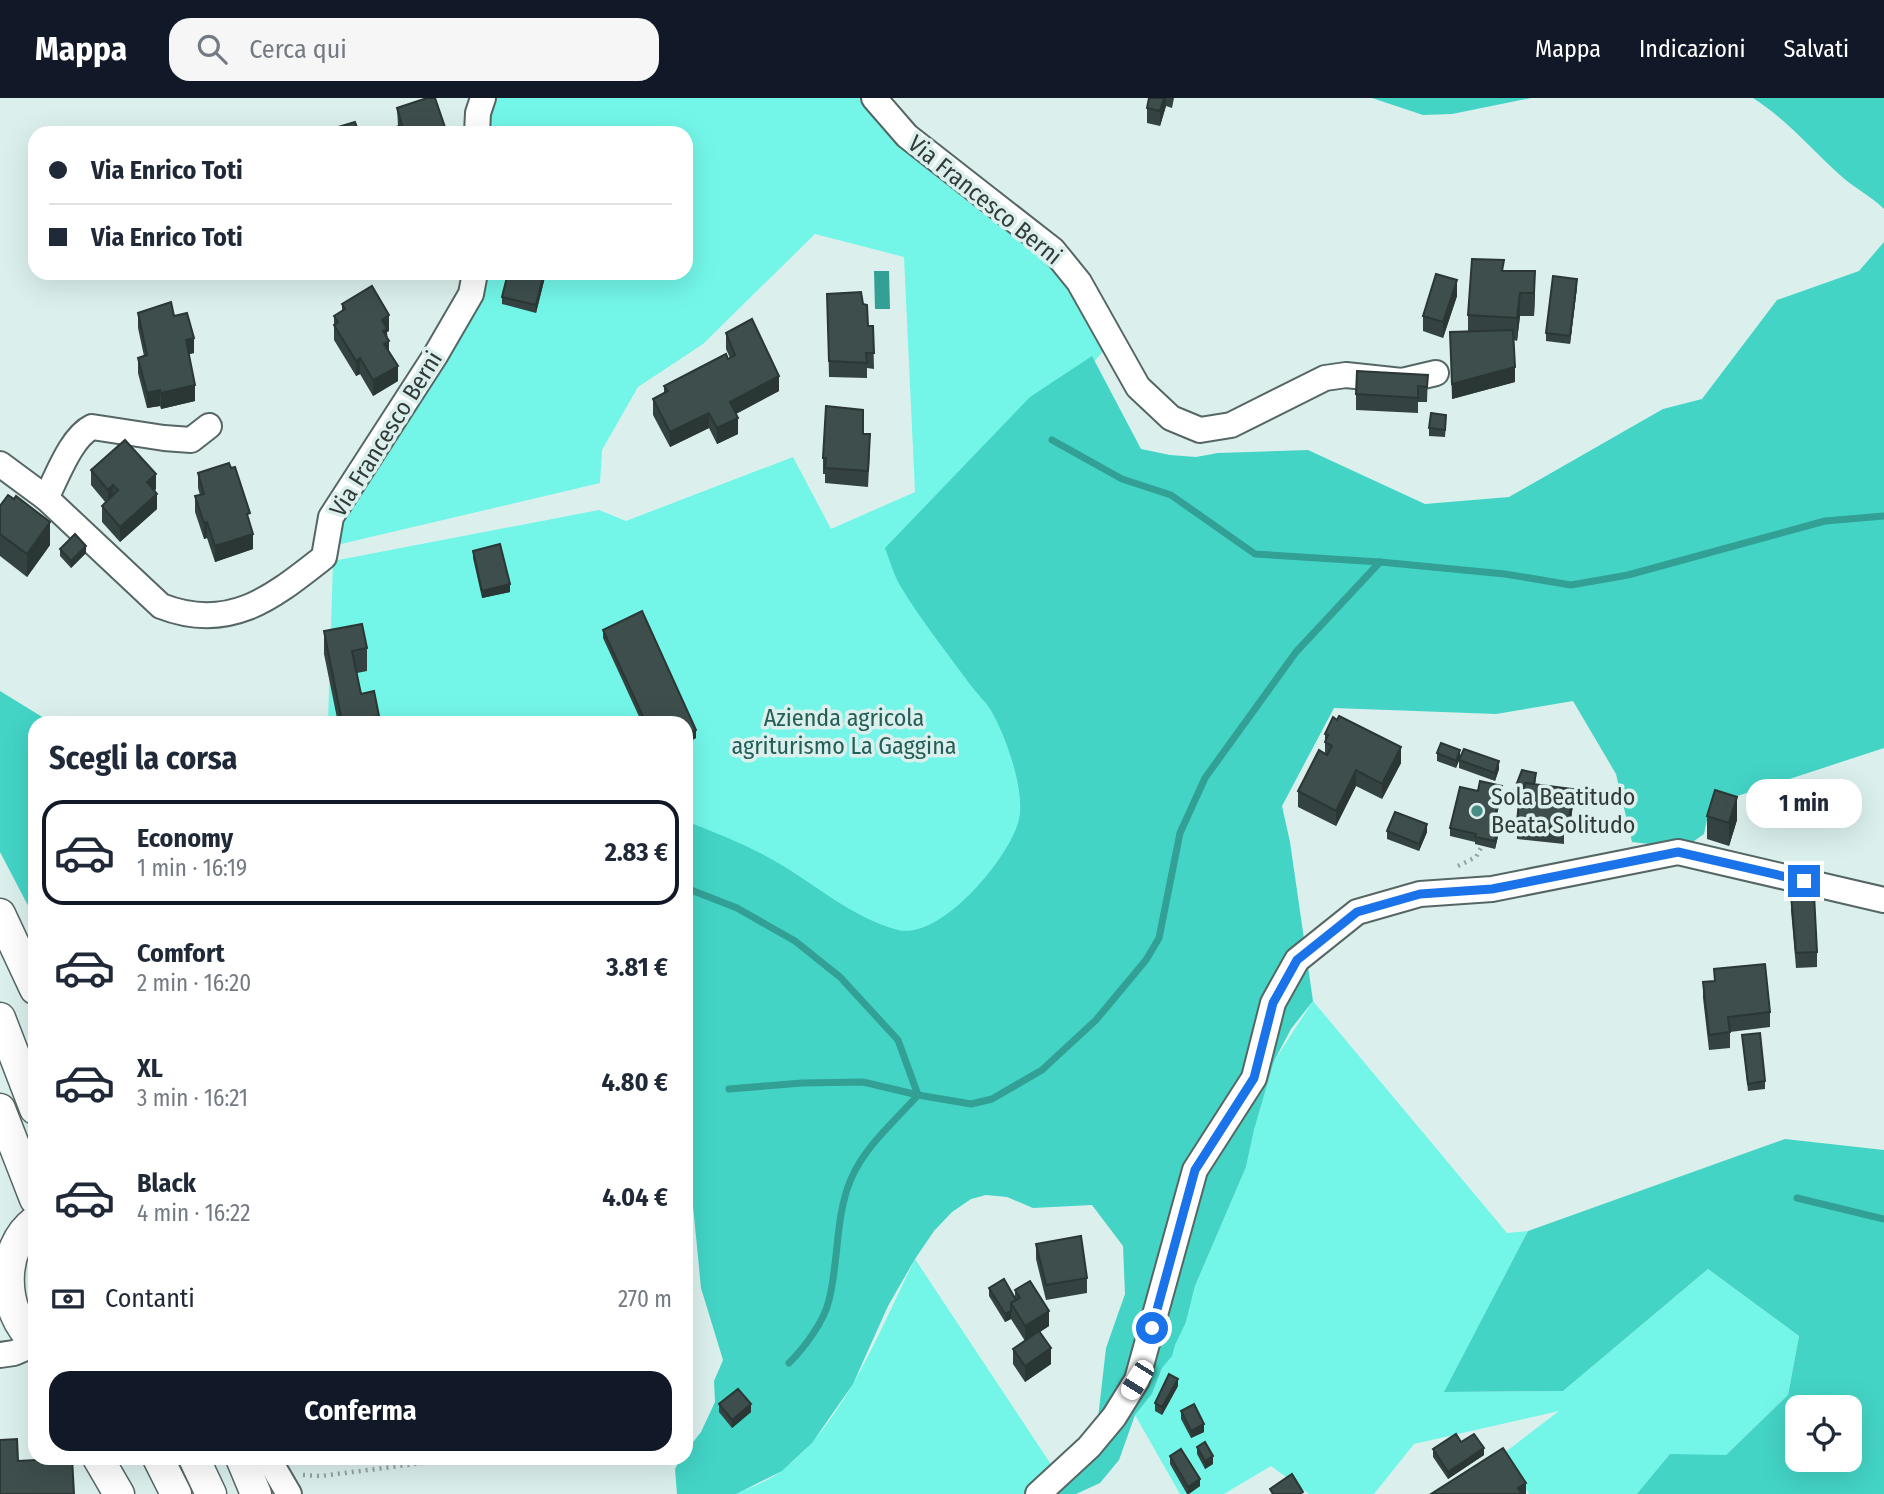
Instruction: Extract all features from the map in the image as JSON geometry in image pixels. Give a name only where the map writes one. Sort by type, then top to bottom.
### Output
[{"type":"street","points":[[477,126],[482,98]]},
{"type":"street","name":"Via Francesco Berni","points":[[874,98],[907,136],[1054,250],[1079,282],[1138,387],[1171,418],[1200,430],[1231,425],[1325,378],[1346,375],[1402,381],[1436,373]]},
{"type":"street","name":"Via Francesco Berni","points":[[0,464],[46,498],[161,606],[178,612],[226,615],[254,606],[283,589],[324,556],[331,517],[435,356],[471,294],[474,280]]},
{"type":"street","points":[[46,498],[76,441],[83,431],[92,427],[191,440],[209,426]]},
{"type":"street","points":[[1038,1494],[1089,1447],[1114,1418],[1137,1380],[1195,1170],[1254,1078],[1273,1003],[1297,960],[1357,912],[1420,894],[1492,889],[1678,852],[1884,900]]},
{"type":"street","points":[[0,914],[28,974]]},
{"type":"street","points":[[0,1018],[28,1091]]},
{"type":"street","points":[[0,1109],[28,1181]]},
{"type":"street","points":[[24,1351],[25,1334],[2,1293],[0,1262],[11,1241],[28,1224]]},
{"type":"street","points":[[102,1465],[119,1494]]},
{"type":"street","points":[[162,1465],[176,1494]]},
{"type":"street","points":[[197,1465],[211,1494]]},
{"type":"street","points":[[244,1465],[257,1494]]},
{"type":"street","points":[[275,1465],[296,1485]]},
{"type":"path","points":[[296,1485],[321,1476],[407,1465]]},
{"type":"green space","name":"Azienda agricola agriturismo La Gaggina","points":[[491,98],[865,98],[1053,259],[1107,347],[921,558],[1031,737],[1041,827],[1004,890],[901,941],[693,837],[693,716],[328,716],[333,561],[599,510],[626,521],[793,457],[831,529],[915,492],[904,257],[815,234],[703,344],[638,387],[602,450],[600,483],[341,544],[332,534],[474,280],[693,280],[693,126],[485,126]]},
{"type":"green space","points":[[1313,1001],[1507,1233],[1528,1231],[1445,1392],[1563,1391],[1708,1269],[1799,1336],[1788,1395],[1726,1455],[1647,1494],[1529,1494],[1504,1453],[1559,1411],[1414,1444],[1374,1494],[1309,1494],[1271,1466],[1224,1494],[1180,1494],[1135,1415],[1152,1394],[1186,1322],[1195,1286],[1246,1167],[1274,1061]]},
{"type":"green space","points":[[915,1259],[1056,1472],[1024,1494],[736,1494],[784,1469],[806,1449],[826,1425],[860,1372]]},
{"type":"shaded area","points":[[1372,98],[1531,98],[1452,114],[1423,115]]},
{"type":"shaded area","points":[[1753,98],[1884,98],[1884,209],[1845,180],[1788,125]]},
{"type":"shaded area","points":[[1884,242],[1884,748],[1710,805],[1704,834],[1684,848],[1632,842],[1616,774],[1573,701],[1496,714],[1334,708],[1282,806],[1290,842],[1313,1001],[1291,1029],[1274,1061],[1246,1167],[1195,1286],[1186,1322],[1172,1356],[1162,1368],[1152,1394],[1135,1415],[1119,1460],[1100,1483],[1076,1494],[1024,1494],[1056,1472],[1097,1427],[1106,1348],[1125,1294],[1123,1246],[1092,1205],[1033,1208],[1007,1197],[986,1195],[971,1199],[952,1212],[934,1231],[888,1306],[853,1384],[812,1443],[782,1471],[736,1494],[677,1494],[675,1469],[677,1465],[693,1465],[693,1442],[701,1432],[715,1402],[714,1381],[723,1360],[701,1288],[693,1206],[693,824],[762,854],[849,909],[898,930],[915,930],[933,923],[952,910],[987,876],[1001,857],[1018,823],[1020,798],[1010,753],[989,708],[935,638],[901,587],[885,548],[1030,397],[1092,356],[1141,449],[1196,457],[1218,453],[1308,450],[1425,504],[1509,497],[1663,409],[1702,399],[1777,300],[1859,271]]},
{"type":"shaded area","points":[[874,271],[889,271],[890,309],[875,309]]},
{"type":"shaded area","points":[[0,691],[41,716],[28,716],[28,906],[0,852]]},
{"type":"shaded area","points":[[1785,1139],[1884,1150],[1884,1494],[1637,1494],[1670,1454],[1726,1455],[1785,1398],[1785,1472],[1862,1472],[1862,1395],[1788,1395],[1799,1336],[1708,1269],[1563,1391],[1444,1392],[1528,1231]]},
{"type":"building","points":[[435,98],[445,126],[399,126],[402,125],[397,108]]},
{"type":"building","points":[[1149,98],[1164,98],[1160,111],[1147,108]]},
{"type":"building","points":[[1472,259],[1504,260],[1502,271],[1535,271],[1534,293],[1520,293],[1517,318],[1468,315]]},
{"type":"building","points":[[1436,274],[1457,280],[1443,322],[1423,316]]},
{"type":"building","points":[[1553,276],[1577,279],[1570,336],[1546,333]]},
{"type":"building","points":[[506,280],[542,280],[536,305],[502,297]]},
{"type":"building","points":[[372,286],[389,315],[382,320],[387,329],[383,331],[389,341],[384,344],[398,366],[373,380],[360,358],[356,361],[334,325],[338,322],[334,316],[345,309],[342,304]]},
{"type":"building","points":[[861,292],[863,304],[867,305],[868,326],[873,326],[874,353],[866,353],[867,363],[829,361],[827,294]]},
{"type":"building","points":[[171,302],[174,316],[187,313],[194,338],[186,340],[195,385],[161,393],[160,390],[147,393],[138,358],[147,355],[138,313]]},
{"type":"building","points":[[752,319],[779,376],[730,402],[738,418],[717,428],[709,413],[670,432],[653,399],[668,391],[664,386],[726,354],[728,359],[735,355],[726,333]]},
{"type":"building","points":[[1513,330],[1515,367],[1452,384],[1450,332]]},
{"type":"building","points":[[1357,371],[1428,375],[1427,387],[1418,386],[1418,398],[1356,394]]},
{"type":"building","points":[[826,406],[863,410],[863,434],[870,434],[868,471],[825,468],[826,458],[823,458]]},
{"type":"building","points":[[1431,413],[1446,415],[1445,430],[1429,428]]},
{"type":"building","points":[[125,440],[156,474],[147,482],[157,494],[120,527],[102,506],[118,490],[113,485],[108,490],[91,470]]},
{"type":"building","points":[[229,463],[231,468],[235,467],[250,513],[247,514],[253,534],[215,546],[195,496],[204,494],[198,473]]},
{"type":"building","points":[[8,495],[14,499],[16,496],[50,522],[27,554],[0,534],[0,506]]},
{"type":"building","points":[[75,534],[86,546],[71,561],[60,549]]},
{"type":"building","points":[[500,544],[510,584],[482,591],[473,551]]},
{"type":"building","points":[[642,611],[690,716],[643,716],[603,630]]},
{"type":"building","points":[[362,624],[367,648],[352,651],[361,694],[374,691],[379,716],[341,716],[324,631]]},
{"type":"building","points":[[1339,716],[1401,747],[1382,784],[1356,770],[1336,811],[1298,791],[1319,750],[1327,755],[1332,746],[1325,742],[1328,735],[1325,734],[1333,717],[1337,720]]},
{"type":"building","points":[[1441,743],[1460,750],[1456,761],[1437,753]]},
{"type":"building","points":[[1464,749],[1499,761],[1495,773],[1459,760]]},
{"type":"building","points":[[1522,770],[1536,773],[1534,784],[1525,783],[1524,791],[1514,791]]},
{"type":"building","name":"Sola Beatitudo Beata Solitudo","points":[[1480,781],[1502,786],[1495,816],[1499,824],[1495,841],[1450,828],[1460,787],[1478,791]]},
{"type":"building","points":[[1525,783],[1573,789],[1569,820],[1564,819],[1564,829],[1517,823],[1519,801],[1523,802]]},
{"type":"building","points":[[1715,790],[1737,797],[1729,823],[1707,816]]},
{"type":"building","points":[[1395,812],[1427,824],[1419,844],[1387,831]]},
{"type":"building","points":[[1814,894],[1817,952],[1796,953],[1791,895]]},
{"type":"building","points":[[1765,964],[1770,1012],[1728,1017],[1730,1032],[1709,1035],[1703,982],[1715,981],[1714,969]]},
{"type":"building","points":[[1760,1033],[1765,1081],[1748,1084],[1742,1035]]},
{"type":"building","points":[[1081,1236],[1087,1278],[1046,1285],[1036,1244]]},
{"type":"building","points":[[1004,1279],[1016,1300],[1011,1303],[1011,1311],[1005,1314],[989,1288]]},
{"type":"building","points":[[1030,1281],[1049,1311],[1025,1326],[1011,1303],[1020,1298],[1015,1290]]},
{"type":"building","points":[[1039,1331],[1051,1348],[1025,1366],[1013,1349]]},
{"type":"building","points":[[1169,1374],[1178,1379],[1162,1407],[1155,1403]]},
{"type":"building","points":[[738,1389],[751,1404],[732,1420],[719,1404]]},
{"type":"building","points":[[1194,1404],[1204,1424],[1191,1431],[1181,1411]]},
{"type":"building","points":[[1456,1434],[1461,1442],[1474,1434],[1484,1448],[1448,1472],[1433,1449]]},
{"type":"building","points":[[17,1439],[18,1461],[28,1460],[28,1465],[72,1465],[74,1494],[0,1494],[0,1440]]},
{"type":"building","points":[[1205,1442],[1213,1456],[1205,1461],[1197,1447]]},
{"type":"building","points":[[1503,1448],[1526,1483],[1518,1488],[1522,1494],[1431,1494]]},
{"type":"building","points":[[1181,1449],[1200,1479],[1188,1487],[1170,1456]]},
{"type":"building","points":[[1292,1474],[1303,1492],[1273,1494],[1270,1489]]},
{"type":"waterway","points":[[1052,440],[1122,479],[1171,495],[1255,554],[1505,574],[1571,585],[1628,575],[1825,521],[1884,516]]},
{"type":"waterway","points":[[729,1089],[802,1083],[863,1082],[971,1104],[992,1099],[1042,1070],[1096,1020],[1146,960],[1159,938],[1180,833],[1205,778],[1296,652],[1380,562]]},
{"type":"waterway","points":[[693,891],[737,908],[795,941],[840,977],[898,1040],[918,1095],[872,1145],[851,1179],[842,1208],[832,1285],[823,1317],[789,1363]]},
{"type":"waterway","points":[[1797,1198],[1884,1219]]},
{"type":"place","name":"Sola Beatitudo Beata Solitudo","points":[[1477,811]]},
{"type":"route","points":[[1152,1328],[1195,1170],[1254,1078],[1273,1003],[1297,960],[1357,912],[1420,894],[1492,889],[1678,852],[1804,881]]}]
